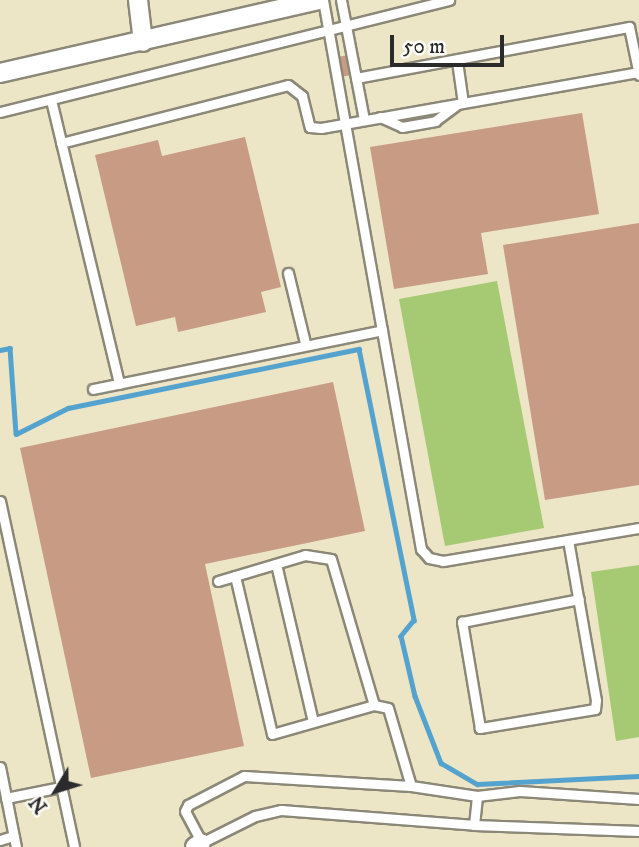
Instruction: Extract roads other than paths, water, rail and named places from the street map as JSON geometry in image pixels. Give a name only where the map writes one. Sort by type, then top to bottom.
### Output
[{"type":"street","points":[[138,0],[143,42]]},
{"type":"street","points":[[0,73],[318,0]]},
{"type":"lane","points":[[323,0],[421,549],[429,558],[443,561],[639,528]]},
{"type":"lane","points":[[341,0],[364,120]]},
{"type":"lane","points":[[0,112],[449,0]]},
{"type":"lane","points":[[61,143],[288,85],[302,96],[310,127],[639,74],[629,27],[356,78]]},
{"type":"lane","points":[[457,61],[461,103]]},
{"type":"lane","points":[[51,100],[119,384]]},
{"type":"lane","points":[[379,117],[402,127],[435,121],[461,103]]},
{"type":"lane","points":[[288,273],[305,343]]},
{"type":"lane","points":[[93,389],[305,343],[382,330]]},
{"type":"lane","points":[[0,501],[74,847]]},
{"type":"lane","points":[[568,540],[579,599],[594,709],[480,728],[462,622],[579,599]]},
{"type":"lane","points":[[218,581],[305,555],[331,559],[374,705]]},
{"type":"lane","points":[[275,564],[313,722]]},
{"type":"lane","points":[[235,576],[272,733],[374,705],[393,712],[411,786]]},
{"type":"lane","points":[[0,767],[16,847]]},
{"type":"lane","points":[[639,799],[520,792],[477,796],[411,786],[232,779],[188,805],[185,811],[200,846],[255,816],[281,810],[474,825],[639,831]]},
{"type":"lane","points":[[6,798],[61,787]]},
{"type":"lane","points":[[474,825],[477,796]]},
{"type":"lane","points":[[0,840],[13,836]]},
{"type":"waterway","points":[[0,350],[10,348],[16,434],[68,408],[359,349],[414,620],[401,636],[415,696],[441,763],[477,784],[639,776]]}]
